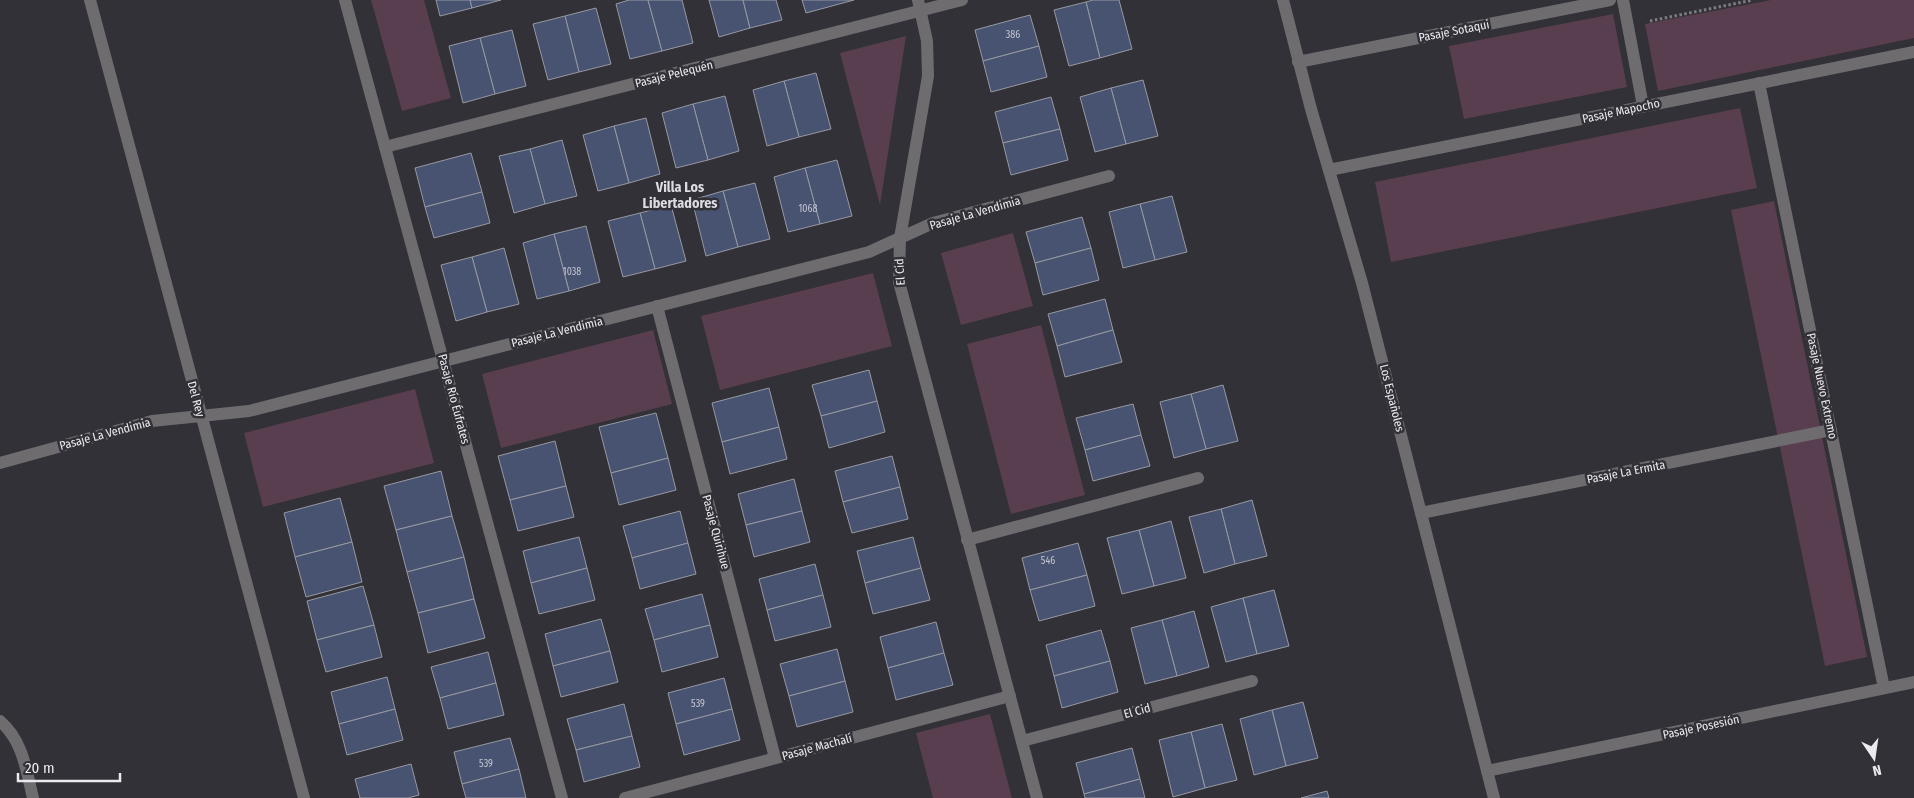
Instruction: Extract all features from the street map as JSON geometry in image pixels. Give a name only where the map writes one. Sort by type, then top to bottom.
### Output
[{"type":"street","name":"Del Rey","points":[[90,0],[304,798]]},
{"type":"street","name":"Pasaje Río Éufrates","points":[[345,0],[562,798]]},
{"type":"street","name":"Pasaje Pelequén","points":[[385,147],[919,6],[962,0]]},
{"type":"street","name":"Los Españoles","points":[[1283,0],[1298,62],[1362,283],[1494,798]]},
{"type":"street","name":"Pasaje Sotaqui","points":[[1298,62],[1610,0]]},
{"type":"street","points":[[1623,0],[1643,106]]},
{"type":"street","name":"El Cid","points":[[919,6],[927,41],[928,76],[900,238],[899,282],[1037,798]]},
{"type":"street","name":"Pasaje Mapocho","points":[[1329,170],[1914,52]]},
{"type":"street","name":"Pasaje Nuevo Extremo","points":[[1759,83],[1884,688]]},
{"type":"street","name":"Pasaje La Vendimia","points":[[0,463],[152,420],[249,412],[869,252],[933,223],[1109,176]]},
{"type":"street","name":"Pasaje Quirihue","points":[[657,306],[775,758]]},
{"type":"street","name":"Pasaje La Ermita","points":[[1421,513],[1831,430]]},
{"type":"street","points":[[967,540],[1198,478]]},
{"type":"street","name":"El Cid","points":[[1022,741],[1252,681]]},
{"type":"street","name":"Pasaje Posesión","points":[[1487,771],[1914,682]]},
{"type":"street","name":"Pasaje Machalí","points":[[625,798],[1010,696]]},
{"type":"street","points":[[0,721],[12,731],[18,743],[33,798]]},
{"type":"path","points":[[1628,26],[1753,0]]},
{"type":"shaded area","points":[[371,0],[424,0],[451,98],[402,111]]},
{"type":"shaded area","points":[[1771,0],[1914,0],[1914,38],[1658,91],[1645,24]]},
{"type":"shaded area","points":[[1613,14],[1627,87],[1464,119],[1449,46]]},
{"type":"shaded area","points":[[906,36],[880,205],[840,53]]},
{"type":"shaded area","points":[[1740,108],[1757,188],[1391,262],[1375,182]]},
{"type":"shaded area","points":[[1774,201],[1867,657],[1825,666],[1731,210]]},
{"type":"shaded area","points":[[1013,233],[1033,306],[961,325],[941,253]]},
{"type":"shaded area","points":[[873,273],[892,346],[720,390],[701,316]]},
{"type":"shaded area","points":[[1041,325],[1085,495],[1011,514],[967,344]]},
{"type":"shaded area","points":[[653,330],[672,404],[501,448],[482,374]]},
{"type":"shaded area","points":[[415,389],[434,463],[263,507],[244,433]]},
{"type":"shaded area","points":[[990,714],[1012,798],[933,798],[916,733]]},
{"type":"building","points":[[436,0],[470,0],[472,8],[440,16]]},
{"type":"building","points":[[470,0],[501,0],[472,8]]},
{"type":"building","points":[[629,0],[648,0],[662,51],[630,59],[616,4]]},
{"type":"building","points":[[648,0],[682,0],[693,43],[662,51]]},
{"type":"building","points":[[709,0],[743,0],[750,28],[719,37]]},
{"type":"building","points":[[743,0],[776,0],[782,20],[750,28]]},
{"type":"building","points":[[802,0],[854,0],[806,13]]},
{"type":"building","points":[[1093,0],[1119,0],[1132,49],[1100,58],[1086,2]]},
{"type":"building","points":[[1086,2],[1100,58],[1069,66],[1054,10]]},
{"type":"building","points":[[596,8],[611,64],[579,72],[565,16]]},
{"type":"building","points":[[1030,15],[1039,46],[983,61],[975,30]]},
{"type":"building","points":[[565,16],[579,72],[548,80],[533,24]]},
{"type":"building","points":[[512,30],[526,86],[495,94],[480,38]]},
{"type":"building","points":[[480,38],[495,94],[463,103],[449,46]]},
{"type":"building","points":[[1039,46],[1047,77],[991,92],[983,61]]},
{"type":"building","points":[[816,73],[831,129],[799,137],[784,81]]},
{"type":"building","points":[[1143,80],[1158,136],[1126,144],[1111,88]]},
{"type":"building","points":[[784,81],[799,137],[767,146],[753,90]]},
{"type":"building","points":[[1111,88],[1126,144],[1095,152],[1080,97]]},
{"type":"building","points":[[725,96],[739,151],[708,160],[693,104]]},
{"type":"building","points":[[1051,97],[1060,129],[1003,143],[995,112]]},
{"type":"building","points":[[693,104],[708,160],[676,168],[662,113]]},
{"type":"building","points":[[646,118],[660,174],[629,183],[614,126]]},
{"type":"building","points":[[614,126],[629,183],[598,191],[583,135]]},
{"type":"building","points":[[1060,129],[1068,160],[1011,175],[1003,143]]},
{"type":"building","points":[[562,140],[577,196],[545,204],[530,149]]},
{"type":"building","points":[[530,149],[545,204],[514,213],[499,156]]},
{"type":"building","points":[[471,153],[482,192],[425,207],[415,168]]},
{"type":"building","points":[[837,160],[852,216],[820,224],[805,168]]},
{"type":"building","points":[[805,168],[820,224],[788,232],[774,177]]},
{"type":"building","points":[[755,183],[770,239],[738,247],[723,191]]},
{"type":"building","points":[[723,191],[738,247],[706,256],[692,200]]},
{"type":"building","points":[[482,192],[490,223],[434,238],[425,207]]},
{"type":"building","points":[[1172,196],[1187,252],[1155,260],[1140,204]]},
{"type":"building","points":[[1140,204],[1155,260],[1123,268],[1109,212]]},
{"type":"building","points":[[671,205],[686,261],[655,269],[640,213]]},
{"type":"building","points":[[640,213],[655,269],[623,277],[608,221]]},
{"type":"building","points":[[1082,217],[1091,248],[1035,263],[1026,232]]},
{"type":"building","points":[[586,226],[600,282],[569,291],[554,234]]},
{"type":"building","points":[[554,234],[569,291],[537,299],[523,243]]},
{"type":"building","points":[[504,248],[519,304],[487,312],[472,257]]},
{"type":"building","points":[[1091,248],[1099,280],[1043,295],[1035,263]]},
{"type":"building","points":[[472,257],[487,312],[456,321],[441,265]]},
{"type":"building","points":[[1105,299],[1113,330],[1057,346],[1048,314]]},
{"type":"building","points":[[1113,330],[1122,362],[1065,377],[1057,346]]},
{"type":"building","points":[[869,370],[877,401],[821,416],[812,385]]},
{"type":"building","points":[[1223,385],[1238,441],[1206,449],[1191,394]]},
{"type":"building","points":[[769,388],[779,427],[722,442],[712,403]]},
{"type":"building","points":[[1191,394],[1206,449],[1174,458],[1160,402]]},
{"type":"building","points":[[877,401],[885,432],[829,448],[821,416]]},
{"type":"building","points":[[1133,404],[1141,435],[1085,450],[1076,418]]},
{"type":"building","points":[[656,413],[668,458],[611,473],[599,427]]},
{"type":"building","points":[[779,427],[787,459],[730,474],[722,442]]},
{"type":"building","points":[[1141,435],[1150,466],[1093,481],[1085,450]]},
{"type":"building","points":[[555,441],[566,486],[510,500],[498,456]]},
{"type":"building","points":[[892,456],[900,487],[843,502],[835,471]]},
{"type":"building","points":[[668,458],[676,490],[619,505],[611,473]]},
{"type":"building","points":[[441,471],[452,516],[396,530],[384,486]]},
{"type":"building","points":[[794,479],[802,511],[746,525],[738,494]]},
{"type":"building","points":[[566,486],[574,517],[518,531],[510,500]]},
{"type":"building","points":[[900,487],[908,519],[852,533],[843,502]]},
{"type":"building","points":[[340,498],[352,542],[295,557],[284,513]]},
{"type":"building","points":[[1252,500],[1267,556],[1235,564],[1221,509]]},
{"type":"building","points":[[1221,509],[1235,564],[1204,573],[1189,517]]},
{"type":"building","points":[[680,511],[688,543],[632,558],[623,526]]},
{"type":"building","points":[[802,511],[810,542],[754,557],[746,525]]},
{"type":"building","points":[[452,516],[464,557],[407,572],[396,530]]},
{"type":"building","points":[[1171,521],[1186,578],[1154,586],[1139,530]]},
{"type":"building","points":[[1139,530],[1154,586],[1122,594],[1107,538]]},
{"type":"building","points":[[579,537],[587,568],[531,583],[523,551]]},
{"type":"building","points":[[913,537],[921,568],[865,583],[857,551]]},
{"type":"building","points":[[352,542],[362,582],[306,597],[295,557]]},
{"type":"building","points":[[688,543],[696,574],[640,589],[632,558]]},
{"type":"building","points":[[1078,543],[1087,575],[1030,590],[1022,558]]},
{"type":"building","points":[[464,557],[474,599],[418,613],[407,572]]},
{"type":"building","points":[[815,564],[823,595],[767,610],[759,579]]},
{"type":"building","points":[[587,568],[595,600],[539,614],[531,583]]},
{"type":"building","points":[[921,568],[930,600],[873,614],[865,583]]},
{"type":"building","points":[[1087,575],[1095,606],[1039,621],[1030,590]]},
{"type":"building","points":[[363,586],[374,625],[317,640],[307,601]]},
{"type":"building","points":[[1274,590],[1289,646],[1257,654],[1243,598]]},
{"type":"building","points":[[702,594],[710,625],[654,640],[645,609]]},
{"type":"building","points":[[823,595],[831,627],[775,641],[767,610]]},
{"type":"building","points":[[1243,598],[1257,654],[1226,662],[1211,607]]},
{"type":"building","points":[[474,599],[485,638],[428,653],[418,613]]},
{"type":"building","points":[[1194,611],[1209,667],[1177,676],[1162,620]]},
{"type":"building","points":[[601,619],[610,651],[553,666],[545,634]]},
{"type":"building","points":[[1162,620],[1177,676],[1145,684],[1131,628]]},
{"type":"building","points":[[936,622],[944,653],[888,668],[880,637]]},
{"type":"building","points":[[374,625],[382,657],[326,672],[317,640]]},
{"type":"building","points":[[710,625],[718,657],[662,672],[654,640]]},
{"type":"building","points":[[1101,630],[1110,661],[1054,676],[1046,645]]},
{"type":"building","points":[[837,649],[845,681],[789,696],[780,664]]},
{"type":"building","points":[[610,651],[618,682],[561,697],[553,666]]},
{"type":"building","points":[[488,652],[496,683],[440,698],[431,667]]},
{"type":"building","points":[[944,653],[953,685],[896,700],[888,668]]},
{"type":"building","points":[[1110,661],[1118,692],[1062,708],[1054,676]]},
{"type":"building","points":[[387,677],[395,709],[339,724],[331,692]]},
{"type":"building","points":[[724,678],[732,709],[676,724],[668,693]]},
{"type":"building","points":[[845,681],[853,712],[797,727],[789,696]]},
{"type":"building","points":[[496,683],[504,715],[448,729],[440,698]]},
{"type":"building","points":[[1303,702],[1318,758],[1286,766],[1272,710]]},
{"type":"building","points":[[624,704],[632,736],[576,750],[567,719]]},
{"type":"building","points":[[395,709],[403,740],[347,755],[339,724]]},
{"type":"building","points":[[732,709],[740,740],[684,755],[676,724]]},
{"type":"building","points":[[1272,710],[1286,766],[1254,775],[1240,719]]},
{"type":"building","points":[[1222,724],[1237,780],[1205,788],[1191,732]]},
{"type":"building","points":[[1191,732],[1205,788],[1173,797],[1159,740]]},
{"type":"building","points":[[632,736],[640,767],[584,782],[576,750]]},
{"type":"building","points":[[510,738],[519,769],[462,784],[454,752]]},
{"type":"building","points":[[1132,748],[1140,779],[1084,794],[1076,763]]},
{"type":"building","points":[[411,764],[419,795],[408,798],[360,798],[355,779]]},
{"type":"building","points":[[519,769],[526,798],[466,798],[462,784]]},
{"type":"building","points":[[1140,779],[1145,798],[1085,798],[1084,794]]},
{"type":"building","points":[[1327,791],[1329,798],[1301,798]]},
{"type":"district","name":"Villa Los Libertadores","points":[[680,196]]}]
